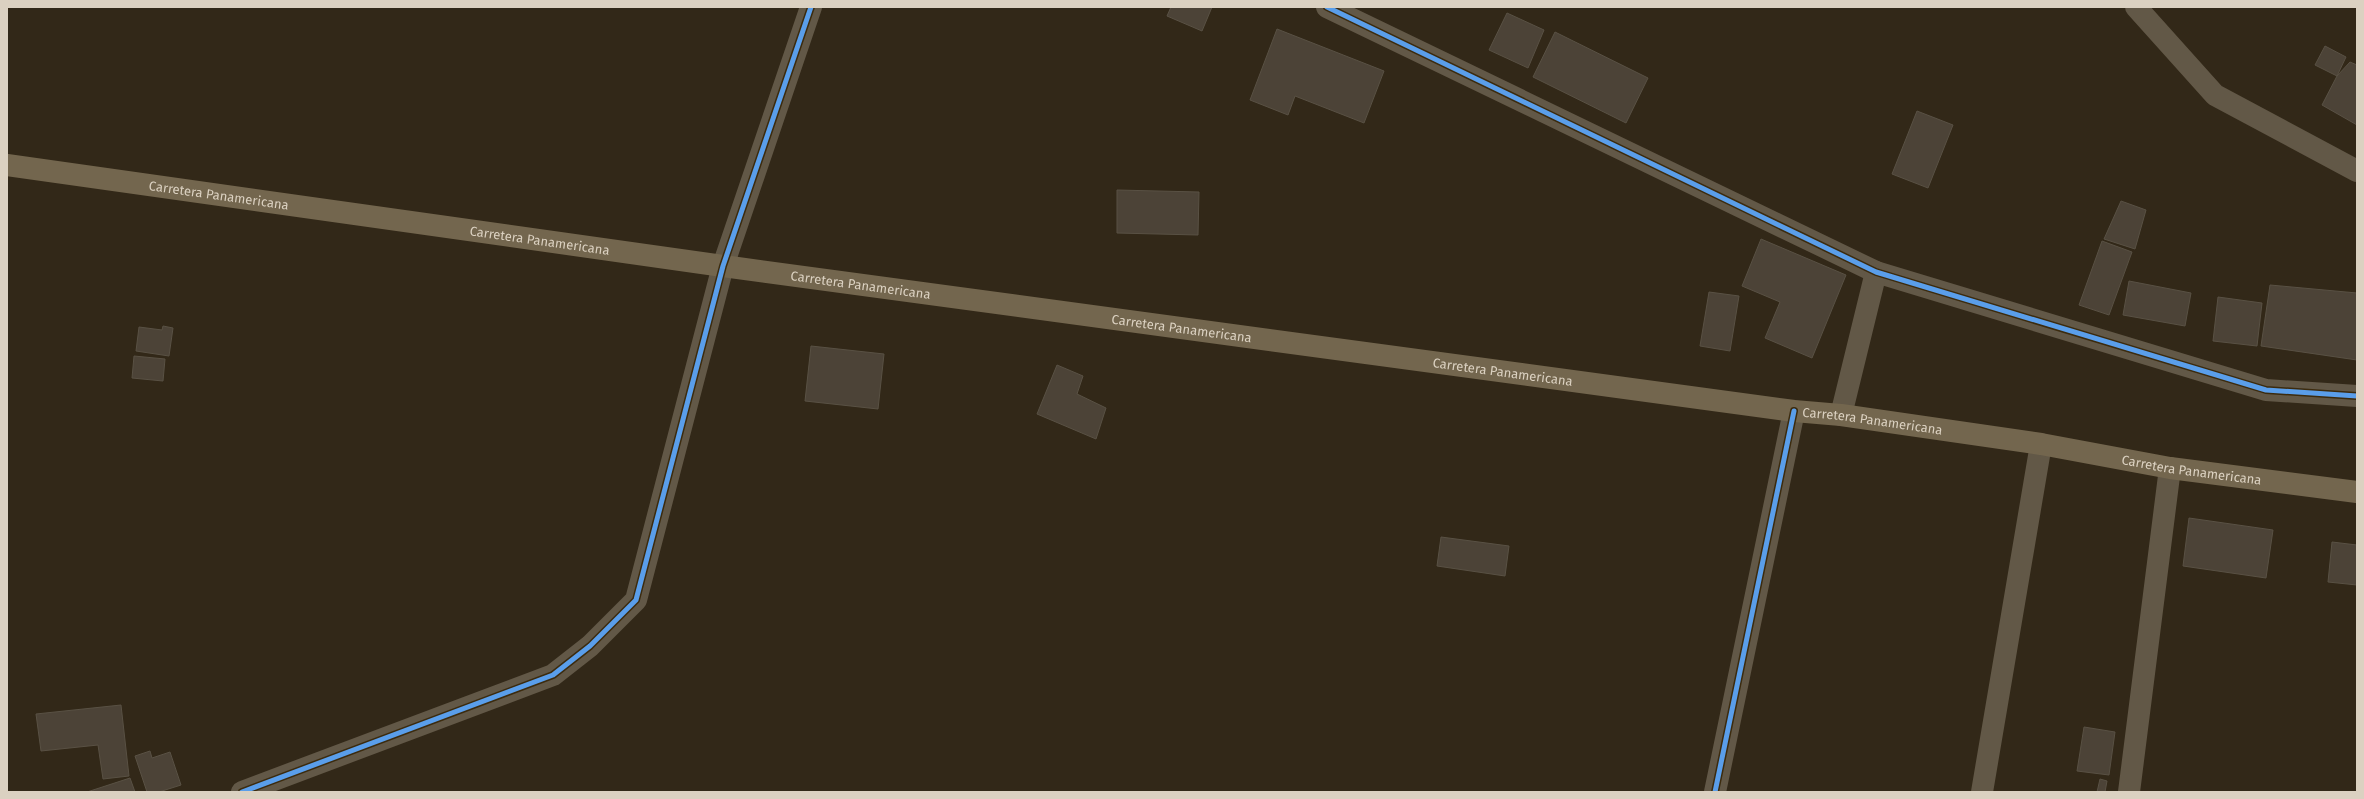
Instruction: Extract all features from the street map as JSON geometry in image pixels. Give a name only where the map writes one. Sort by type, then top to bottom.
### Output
[{"type":"highway","name":"Carretera Panamericana","points":[[7,165],[723,266],[1794,411],[1841,415],[2042,444],[2170,468],[2357,492]]},
{"type":"street","points":[[242,792],[553,675],[590,646],[636,600],[723,266],[811,7]]},
{"type":"street","points":[[1327,7],[1876,272],[2266,390],[2357,396]]},
{"type":"street","points":[[2136,7],[2215,95],[2357,171]]},
{"type":"street","points":[[1841,415],[1876,272]]},
{"type":"street","points":[[1715,792],[1794,411]]},
{"type":"street","points":[[1982,792],[2042,444]]},
{"type":"street","points":[[2129,792],[2170,468]]},
{"type":"building","points":[[1171,7],[1212,7],[1202,31],[1167,16]]},
{"type":"building","points":[[1507,13],[1544,30],[1528,68],[1489,50]]},
{"type":"building","points":[[1277,29],[1384,71],[1364,123],[1295,96],[1288,115],[1250,100]]},
{"type":"building","points":[[1555,32],[1648,78],[1626,123],[1533,77]]},
{"type":"building","points":[[2325,46],[2346,57],[2337,76],[2315,65]]},
{"type":"building","points":[[2350,62],[2357,65],[2357,125],[2322,105],[2337,76]]},
{"type":"building","points":[[1917,111],[1953,125],[1928,188],[1892,174]]},
{"type":"building","points":[[1117,190],[1199,192],[1198,235],[1117,233]]},
{"type":"building","points":[[2121,201],[2146,210],[2135,249],[2104,239]]},
{"type":"building","points":[[1761,239],[1846,275],[1812,358],[1765,338],[1780,302],[1742,286]]},
{"type":"building","points":[[2102,241],[2132,252],[2109,315],[2079,305]]},
{"type":"building","points":[[2129,281],[2191,293],[2185,326],[2123,315]]},
{"type":"building","points":[[2270,285],[2357,293],[2357,360],[2261,346]]},
{"type":"building","points":[[1709,292],[1739,296],[1730,351],[1700,346]]},
{"type":"building","points":[[2218,297],[2262,303],[2257,346],[2213,341]]},
{"type":"building","points":[[163,326],[173,328],[169,356],[136,351],[139,327],[162,330]]},
{"type":"building","points":[[811,346],[884,354],[878,409],[805,401]]},
{"type":"building","points":[[134,356],[165,359],[163,381],[132,378]]},
{"type":"building","points":[[1057,365],[1083,376],[1077,394],[1106,408],[1096,439],[1037,414]]},
{"type":"building","points":[[2189,518],[2273,530],[2266,578],[2183,566]]},
{"type":"building","points":[[1441,537],[1509,546],[1505,576],[1437,566]]},
{"type":"building","points":[[2332,542],[2357,545],[2357,585],[2328,582]]},
{"type":"building","points":[[121,705],[129,776],[103,779],[98,745],[41,751],[36,714]]},
{"type":"building","points":[[2084,727],[2115,732],[2109,775],[2077,771]]},
{"type":"building","points":[[150,751],[152,758],[170,752],[181,785],[159,792],[147,792],[135,756]]},
{"type":"building","points":[[130,778],[135,792],[87,792]]},
{"type":"building","points":[[2100,779],[2107,781],[2105,792],[2097,792]]},
{"type":"cycle path","points":[[242,792],[553,675],[590,646],[636,600],[723,266],[811,7]]},
{"type":"cycle path","points":[[1327,7],[1876,272],[2266,390],[2357,396]]},
{"type":"cycle path","points":[[1715,792],[1794,411]]}]
